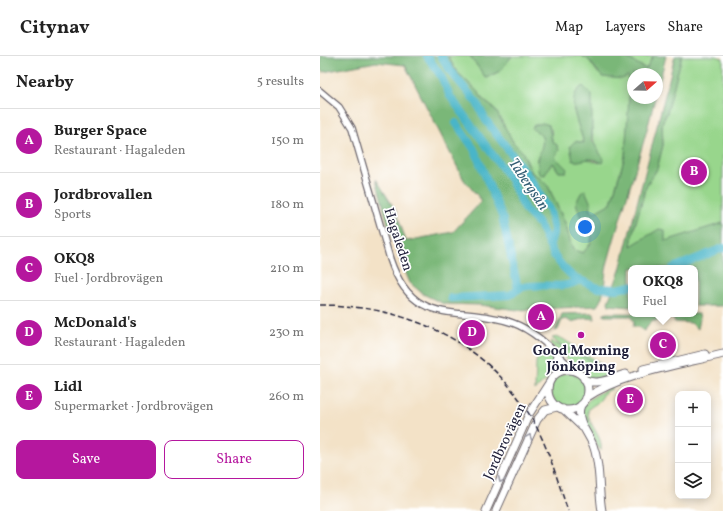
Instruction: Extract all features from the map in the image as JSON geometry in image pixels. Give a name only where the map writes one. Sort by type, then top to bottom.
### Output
[{"type":"main road","points":[[589,436],[549,396],[549,383],[556,374],[568,370],[576,372],[589,382],[599,381],[723,350]]},
{"type":"main road","points":[[560,408],[573,409],[612,383],[723,354]]},
{"type":"main road","points":[[612,383],[642,379],[723,359]]},
{"type":"main road","points":[[584,379],[587,386],[580,418],[589,436],[597,461],[602,511]]},
{"type":"main road","name":"Jordbrovägen","points":[[486,511],[529,414],[549,383]]},
{"type":"main road","name":"Jordbrovägen","points":[[496,511],[537,420],[545,410],[560,408]]},
{"type":"street","name":"Hagaleden","points":[[320,91],[339,107],[352,128],[394,270],[407,290],[418,300],[436,310],[513,323],[526,329],[576,372]]},
{"type":"street","points":[[555,353],[559,362],[556,374]]},
{"type":"green space","points":[[320,56],[448,56],[456,71],[479,93],[483,100],[495,109],[513,142],[522,151],[532,173],[548,186],[566,225],[571,245],[574,250],[583,253],[591,243],[592,236],[580,215],[576,203],[581,193],[585,190],[591,204],[590,211],[593,213],[611,203],[625,156],[629,104],[653,104],[607,265],[602,297],[597,306],[518,310],[480,305],[444,304],[423,294],[410,283],[389,227],[376,179],[396,211],[406,241],[453,232],[482,201],[464,180],[405,65],[376,62],[323,72],[320,70]]},
{"type":"green space","points":[[448,56],[470,56],[486,78],[500,71],[512,56],[582,56],[589,60],[598,73],[627,75],[627,104],[629,104],[625,156],[611,203],[594,213],[590,211],[580,215],[592,236],[591,243],[583,253],[574,250],[571,245],[566,225],[548,186],[532,173],[522,151],[513,142],[495,109],[483,100],[479,93],[456,71]],"holes":[[[573,108],[592,128],[593,137],[600,163],[587,159],[575,141],[584,143]],[[551,129],[552,141],[557,145],[555,157],[567,169],[559,172],[553,163],[550,165],[549,169],[537,160],[543,145],[543,137],[537,131]]]},
{"type":"green space","points":[[470,56],[512,56],[500,71],[486,78]]},
{"type":"green space","points":[[582,56],[624,56],[644,68],[627,68],[627,76],[622,79],[602,77],[589,60]]},
{"type":"green space","points":[[624,56],[653,56],[647,68]]},
{"type":"green space","points":[[653,56],[666,56],[663,68],[647,68]]},
{"type":"green space","points":[[675,56],[682,56],[667,113],[662,123],[663,145],[657,169],[646,187],[633,232],[631,246],[659,229],[665,230],[665,241],[723,223],[723,306],[698,306],[698,265],[628,265],[628,307],[609,305],[608,302],[620,270]]},
{"type":"green space","points":[[678,56],[715,56],[723,58],[723,223],[665,242],[631,246],[633,232],[646,187],[657,169],[663,145],[662,123],[667,113]]},
{"type":"green space","points":[[583,86],[592,95],[592,140],[604,160],[603,163],[594,159],[573,161],[570,146],[575,141],[584,143],[574,113],[573,105],[574,97],[577,91]]},
{"type":"green space","points":[[543,123],[549,125],[552,141],[557,145],[559,150],[555,157],[567,169],[566,172],[559,172],[553,163],[550,165],[545,175],[539,174],[538,160],[542,147],[542,137],[539,133],[532,129],[534,125]]},
{"type":"green space","points":[[628,313],[628,316],[604,316],[604,314]]},
{"type":"green space","points":[[562,314],[594,314],[595,319],[586,318],[571,322],[566,319],[562,320],[558,330],[555,331]]},
{"type":"green space","points":[[699,314],[700,319],[698,329],[691,323],[675,322],[672,317],[698,317]]},
{"type":"green space","points":[[632,317],[663,317],[662,320],[652,321],[644,331],[638,327],[633,327],[634,322]]},
{"type":"green space","points":[[558,337],[600,363],[598,364],[560,345],[552,338]]},
{"type":"green space","points":[[551,341],[591,361],[605,371],[609,376],[598,379],[587,377],[550,344]]},
{"type":"green space","points":[[546,351],[554,357],[555,367],[547,380],[535,390],[536,362],[540,353]]},
{"type":"green space","points":[[568,373],[580,378],[585,390],[580,402],[568,407],[556,402],[551,390],[556,378]]},
{"type":"green space","points":[[612,387],[612,389],[604,394],[588,411],[590,421],[600,440],[601,450],[599,449],[582,414],[588,401]]},
{"type":"waterway","name":"Tabergsån","points":[[427,56],[441,76],[450,96],[511,180],[525,210],[539,224],[555,257],[563,267],[573,277],[598,288],[617,289],[628,287]]},
{"type":"waterway","points":[[441,56],[452,73],[477,103],[485,119],[531,180],[550,211],[554,230],[550,244]]},
{"type":"waterway","points":[[456,123],[474,149],[502,216],[518,289]]},
{"type":"waterway","name":"Tabergsån","points":[[680,265],[723,248]]},
{"type":"waterway","points":[[451,298],[510,295],[523,287],[537,285],[559,286],[579,280]]},
{"type":"railway","points":[[320,305],[353,307],[386,312],[416,322],[445,335],[472,352],[496,372],[518,397],[536,426],[550,457],[568,511]]},
{"type":"place","name":"Jordbrovallen","points":[[694,172]]},
{"type":"place","name":"Burger Space","points":[[541,317]]},
{"type":"place","name":"McDonald's","points":[[472,333]]},
{"type":"place","name":"Good Morning Jönköping","points":[[581,335]]},
{"type":"place","name":"OKQ8","points":[[663,345]]},
{"type":"place","name":"Lidl","points":[[630,400]]}]
